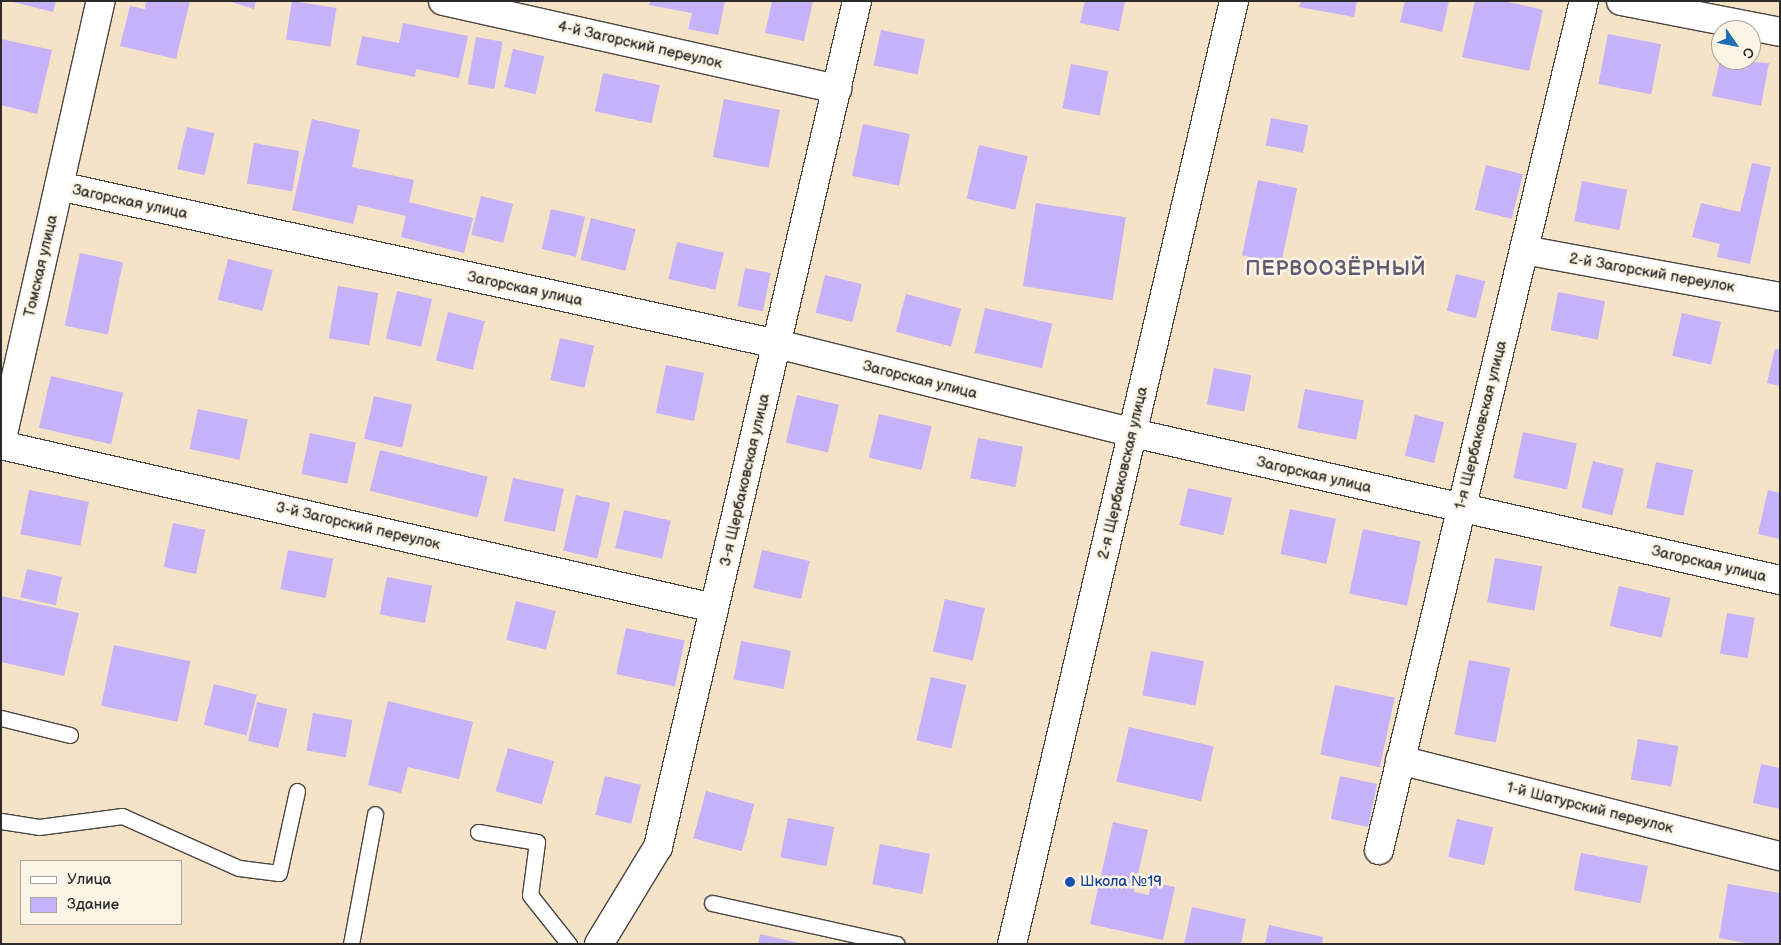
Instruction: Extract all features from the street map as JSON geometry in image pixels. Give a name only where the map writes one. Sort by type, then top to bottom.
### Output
[{"type":"street","name":"Томская улица","points":[[1,444],[101,1]]},
{"type":"street","name":"4-й Загорский переулок","points":[[444,1],[836,89]]},
{"type":"street","name":"3-я Щербаковская улица","points":[[599,944],[658,847],[857,1]]},
{"type":"street","name":"2-я Щербаковская улица","points":[[1012,944],[1234,1]]},
{"type":"street","name":"1-я Щербаковская улица","points":[[1379,850],[1584,1]]},
{"type":"street","points":[[1621,1],[1780,32]]},
{"type":"street","name":"Загорская улица","points":[[59,186],[777,344],[1133,433],[1780,580]]},
{"type":"street","name":"2-й Загорский переулок","points":[[1524,250],[1780,297]]},
{"type":"street","name":"3-й Загорский переулок","points":[[1,444],[714,608]]},
{"type":"street","name":"1-й Шатурский переулок","points":[[1400,760],[1780,856]]},
{"type":"lane","points":[[1,718],[70,735]]},
{"type":"lane","points":[[1,821],[39,827],[122,816],[239,868],[279,873],[297,791]]},
{"type":"lane","points":[[351,944],[376,814]]},
{"type":"lane","points":[[478,832],[537,842],[530,895],[569,944]]},
{"type":"lane","points":[[712,903],[897,944]]},
{"type":"building","points":[[9,1],[56,1],[53,12]]},
{"type":"building","points":[[146,1],[190,1],[176,59],[120,46],[130,6],[145,9]]},
{"type":"building","points":[[228,1],[256,1],[254,9]]},
{"type":"building","points":[[292,1],[336,8],[330,47],[286,40]]},
{"type":"building","points":[[650,1],[725,1],[718,35],[688,29],[692,13],[649,5]]},
{"type":"building","points":[[772,1],[813,1],[804,41],[765,33]]},
{"type":"building","points":[[1085,1],[1125,1],[1119,31],[1080,23]]},
{"type":"building","points":[[1301,1],[1357,1],[1354,17],[1299,7]]},
{"type":"building","points":[[1405,1],[1449,1],[1442,32],[1400,22]]},
{"type":"building","points":[[1475,1],[1504,1],[1543,10],[1529,71],[1462,57]]},
{"type":"building","points":[[403,23],[468,36],[459,78],[416,69],[415,77],[356,65],[362,36],[399,43]]},
{"type":"building","points":[[881,30],[925,39],[918,75],[874,65]]},
{"type":"building","points":[[1608,34],[1661,44],[1651,94],[1598,84]]},
{"type":"building","points":[[476,37],[503,42],[494,89],[468,84]]},
{"type":"building","points":[[1,39],[52,50],[37,114],[1,105]]},
{"type":"building","points":[[513,49],[544,56],[535,94],[504,87]]},
{"type":"building","points":[[1761,62],[1769,63],[1761,106],[1712,96],[1718,70],[1761,70]]},
{"type":"building","points":[[1071,64],[1108,71],[1100,115],[1062,108]]},
{"type":"building","points":[[603,73],[660,85],[652,123],[595,111]]},
{"type":"building","points":[[724,99],[780,110],[769,168],[713,157]]},
{"type":"building","points":[[1271,118],[1308,125],[1303,153],[1266,145]]},
{"type":"building","points":[[312,119],[360,130],[352,167],[414,180],[409,202],[473,218],[464,253],[401,237],[406,216],[358,205],[353,224],[292,210]]},
{"type":"building","points":[[863,124],[910,134],[899,186],[852,176]]},
{"type":"building","points":[[187,127],[214,133],[205,175],[177,169]]},
{"type":"building","points":[[254,143],[299,151],[292,191],[247,183]]},
{"type":"building","points":[[979,145],[1028,156],[1015,210],[967,199]]},
{"type":"building","points":[[1752,163],[1771,167],[1750,264],[1717,257],[1720,244],[1692,237],[1701,203],[1740,212]]},
{"type":"building","points":[[1486,165],[1523,174],[1512,219],[1475,210]]},
{"type":"building","points":[[1258,180],[1297,188],[1281,264],[1242,255]]},
{"type":"building","points":[[1582,181],[1627,190],[1619,230],[1574,221]]},
{"type":"building","points":[[481,196],[513,204],[503,243],[471,235]]},
{"type":"building","points":[[1036,203],[1126,217],[1113,300],[1023,286]]},
{"type":"building","points":[[551,209],[585,217],[576,257],[542,249]]},
{"type":"building","points":[[591,218],[636,229],[625,271],[581,260]]},
{"type":"building","points":[[677,242],[724,253],[715,290],[668,279]]},
{"type":"building","points":[[80,253],[123,262],[108,335],[65,325]]},
{"type":"building","points":[[228,259],[273,270],[262,311],[218,300]]},
{"type":"building","points":[[745,268],[771,273],[763,311],[738,306]]},
{"type":"building","points":[[1456,274],[1485,281],[1476,318],[1447,311]]},
{"type":"building","points":[[825,275],[862,284],[852,322],[816,313]]},
{"type":"building","points":[[338,286],[378,293],[369,345],[329,338]]},
{"type":"building","points":[[397,291],[432,299],[421,347],[386,339]]},
{"type":"building","points":[[1558,292],[1605,301],[1598,339],[1551,330]]},
{"type":"building","points":[[906,294],[961,309],[951,346],[896,332]]},
{"type":"building","points":[[985,308],[1052,324],[1042,368],[975,353]]},
{"type":"building","points":[[448,312],[485,321],[473,370],[436,361]]},
{"type":"building","points":[[1682,313],[1721,322],[1711,365],[1672,356]]},
{"type":"building","points":[[560,338],[594,346],[584,388],[550,380]]},
{"type":"building","points":[[1775,349],[1780,350],[1780,386],[1767,383]]},
{"type":"building","points":[[666,365],[704,373],[694,421],[656,413]]},
{"type":"building","points":[[1214,368],[1251,375],[1244,412],[1207,404]]},
{"type":"building","points":[[51,376],[123,393],[111,444],[39,428]]},
{"type":"building","points":[[1305,389],[1364,400],[1356,440],[1297,428]]},
{"type":"building","points":[[797,395],[839,405],[828,452],[786,443]]},
{"type":"building","points":[[374,396],[412,405],[402,448],[364,439]]},
{"type":"building","points":[[198,409],[248,420],[239,460],[189,449]]},
{"type":"building","points":[[879,414],[932,426],[921,470],[869,458]]},
{"type":"building","points":[[1415,415],[1444,422],[1434,463],[1405,456]]},
{"type":"building","points":[[1523,432],[1577,443],[1567,489],[1513,478]]},
{"type":"building","points":[[310,433],[356,443],[347,484],[301,474]]},
{"type":"building","points":[[978,438],[1023,447],[1015,487],[970,478]]},
{"type":"building","points":[[380,450],[488,477],[478,518],[370,491]]},
{"type":"building","points":[[1593,461],[1624,469],[1612,515],[1581,508]]},
{"type":"building","points":[[1656,462],[1693,470],[1683,516],[1646,508]]},
{"type":"building","points":[[513,478],[564,489],[555,532],[504,521]]},
{"type":"building","points":[[1188,488],[1232,498],[1223,535],[1179,525]]},
{"type":"building","points":[[29,490],[89,502],[80,546],[20,534]]},
{"type":"building","points":[[1768,490],[1780,493],[1780,539],[1758,534]]},
{"type":"building","points":[[576,495],[610,503],[597,558],[563,551]]},
{"type":"building","points":[[1290,509],[1336,519],[1326,564],[1280,554]]},
{"type":"building","points":[[624,510],[671,521],[662,559],[615,548]]},
{"type":"building","points":[[173,523],[205,530],[196,574],[164,567]]},
{"type":"building","points":[[1363,529],[1421,541],[1407,606],[1349,594]]},
{"type":"building","points":[[288,550],[333,559],[326,598],[280,589]]},
{"type":"building","points":[[762,550],[810,561],[801,599],[753,588]]},
{"type":"building","points":[[1495,558],[1542,566],[1534,611],[1487,602]]},
{"type":"building","points":[[27,569],[62,577],[56,605],[20,597]]},
{"type":"building","points":[[387,577],[432,586],[425,623],[380,614]]},
{"type":"building","points":[[1619,586],[1671,598],[1661,638],[1610,626]]},
{"type":"building","points":[[1,596],[79,613],[64,676],[1,662]]},
{"type":"building","points":[[945,599],[985,608],[973,661],[933,652]]},
{"type":"building","points":[[516,601],[556,611],[546,650],[506,640]]},
{"type":"building","points":[[1727,613],[1755,618],[1747,658],[1720,653]]},
{"type":"building","points":[[626,628],[685,640],[675,686],[616,674]]},
{"type":"building","points":[[741,641],[791,651],[784,689],[734,679]]},
{"type":"building","points":[[114,645],[190,661],[177,722],[101,706]]},
{"type":"building","points":[[1151,651],[1204,661],[1195,705],[1142,695]]},
{"type":"building","points":[[1469,660],[1510,668],[1496,743],[1454,735]]},
{"type":"building","points":[[931,677],[966,685],[951,748],[916,740]]},
{"type":"building","points":[[214,684],[257,695],[247,735],[204,725]]},
{"type":"building","points":[[1335,685],[1395,698],[1380,767],[1320,754]]},
{"type":"building","points":[[388,701],[473,722],[459,779],[408,767],[401,793],[368,785]]},
{"type":"building","points":[[257,702],[287,709],[278,748],[248,741]]},
{"type":"building","points":[[313,713],[352,720],[346,757],[306,750]]},
{"type":"building","points":[[1129,727],[1214,747],[1201,801],[1116,782]]},
{"type":"building","points":[[1638,739],[1678,746],[1671,786],[1631,779]]},
{"type":"building","points":[[508,748],[554,761],[542,804],[496,791]]},
{"type":"building","points":[[1761,764],[1780,768],[1780,809],[1753,803]]},
{"type":"building","points":[[605,776],[641,785],[631,824],[595,815]]},
{"type":"building","points":[[1340,776],[1377,784],[1368,827],[1331,819]]},
{"type":"building","points":[[706,791],[754,804],[742,851],[693,838]]},
{"type":"building","points":[[788,818],[834,827],[827,866],[780,857]]},
{"type":"building","points":[[1457,819],[1493,827],[1484,865],[1448,857]]},
{"type":"building","points":[[1113,822],[1148,830],[1134,892],[1149,895],[1151,882],[1175,887],[1163,940],[1090,924]]},
{"type":"building","points":[[880,844],[930,854],[922,894],[872,884]]},
{"type":"building","points":[[1581,853],[1648,866],[1640,903],[1574,890]]},
{"type":"building","points":[[1728,884],[1780,893],[1780,944],[1751,944],[1719,938]]},
{"type":"building","points":[[1192,907],[1246,919],[1241,944],[1184,944]]},
{"type":"building","points":[[1269,925],[1323,937],[1322,944],[1265,944]]},
{"type":"building","points":[[760,934],[799,943],[799,944],[758,944]]},
{"type":"place","name":"Школа №19","points":[[1070,882]]},
{"type":"district","name":"ПЕРВООЗЁРНЫЙ","points":[[1336,269]]}]
